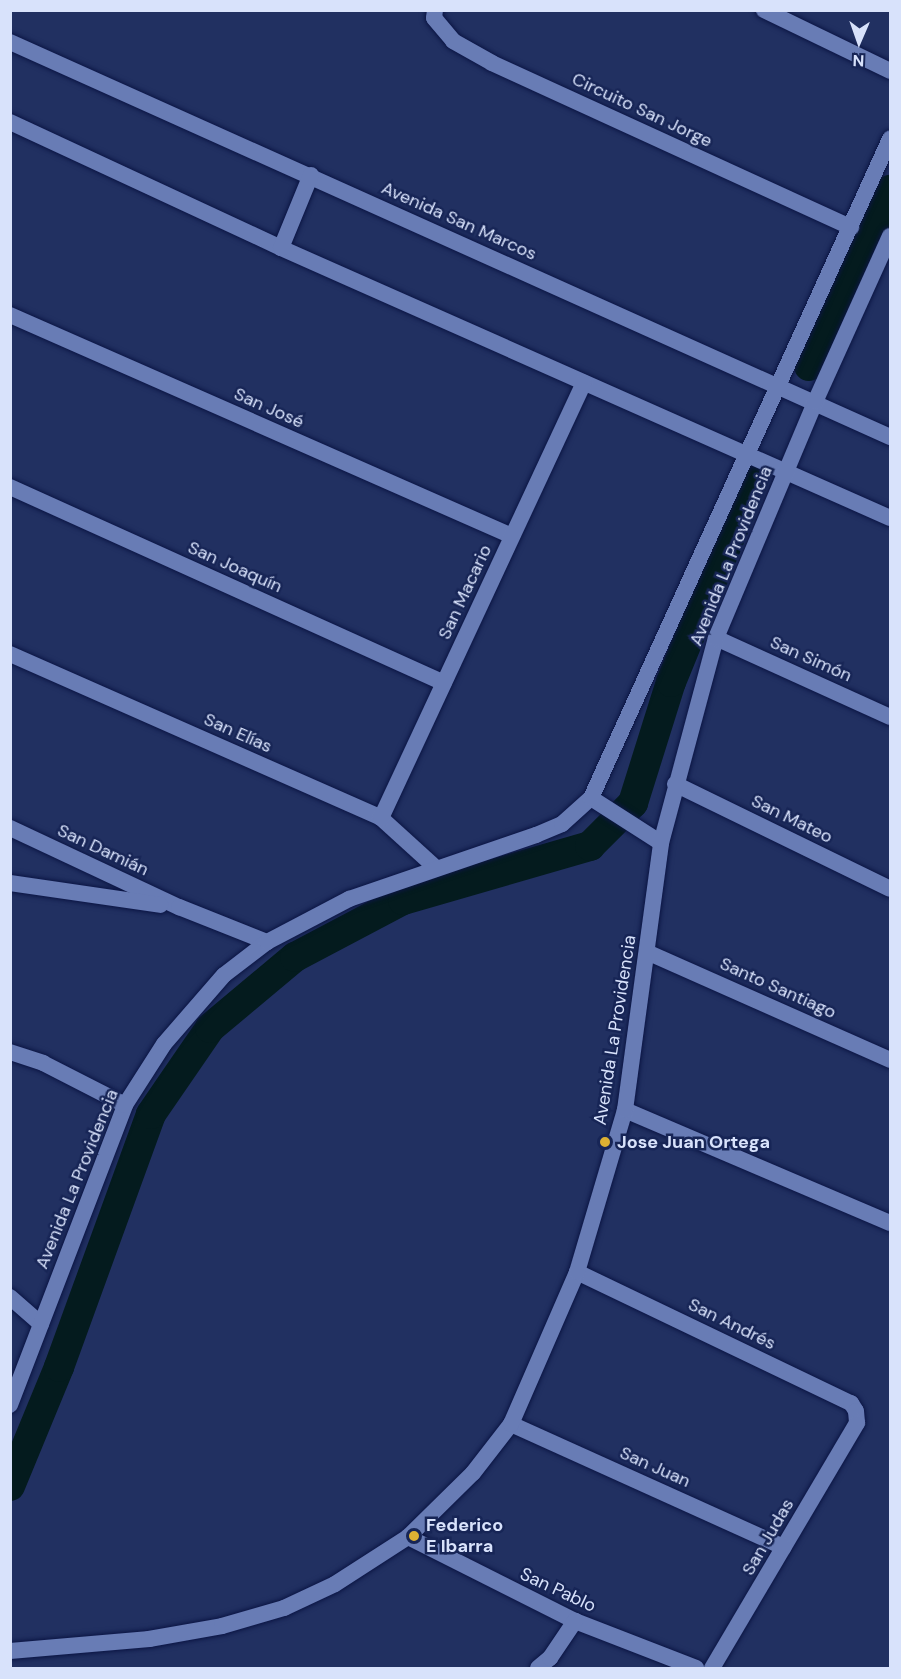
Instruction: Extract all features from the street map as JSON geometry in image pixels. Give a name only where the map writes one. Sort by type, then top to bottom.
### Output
[{"type":"street","name":"Circuito San Jorge","points":[[435,10],[434,18],[453,41],[492,63],[851,227]]},
{"type":"street","points":[[764,10],[891,71]]},
{"type":"street","name":"Avenida San Marcos","points":[[10,42],[891,437]]},
{"type":"street","points":[[10,122],[281,248],[891,518]]},
{"type":"street","name":"Avenida La Providencia","points":[[10,1405],[125,1105],[164,1044],[224,975],[267,942],[349,899],[562,824],[591,798],[745,455],[780,388],[891,139]]},
{"type":"street","points":[[281,248],[311,175]]},
{"type":"street","name":"Avenida La Providencia","points":[[10,1652],[149,1639],[222,1626],[284,1608],[335,1584],[408,1537],[473,1473],[511,1424],[577,1272],[625,1110],[649,952],[661,843],[716,638],[815,402],[890,239]]},
{"type":"street","name":"San José","points":[[10,315],[512,536]]},
{"type":"street","name":"San Macario","points":[[381,818],[584,383]]},
{"type":"street","name":"San Joaquín","points":[[10,487],[444,683]]},
{"type":"street","name":"San Simón","points":[[716,638],[891,717]]},
{"type":"street","name":"San Elías","points":[[10,654],[381,818],[436,868]]},
{"type":"street","name":"San Mateo","points":[[675,784],[891,889]]},
{"type":"street","points":[[591,798],[661,843]]},
{"type":"street","name":"San Damián","points":[[10,828],[179,907],[267,942]]},
{"type":"street","name":"San Damián","points":[[10,883],[179,907]]},
{"type":"street","name":"Santo Santiago","points":[[649,952],[891,1060]]},
{"type":"street","points":[[10,1052],[43,1063],[125,1105]]},
{"type":"street","points":[[625,1110],[891,1223]]},
{"type":"street","name":"San Andrés","points":[[577,1272],[851,1403],[857,1423]]},
{"type":"street","points":[[10,1297],[40,1324]]},
{"type":"street","name":"San Judas","points":[[712,1668],[857,1423]]},
{"type":"street","name":"San Juan","points":[[511,1424],[784,1546]]},
{"type":"street","name":"San Pablo","points":[[408,1537],[575,1621],[696,1668]]},
{"type":"street","points":[[538,1668],[550,1658],[575,1621]]},
{"type":"waterway","points":[[809,366],[890,190]]},
{"type":"waterway","points":[[10,1486],[59,1367],[151,1114],[210,1028],[295,957],[403,900],[590,846],[633,803],[671,682],[754,479]]},
{"type":"place","name":"Jose Juan Ortega","points":[[605,1142]]},
{"type":"place","name":"Federico E Ibarra","points":[[414,1536]]}]
